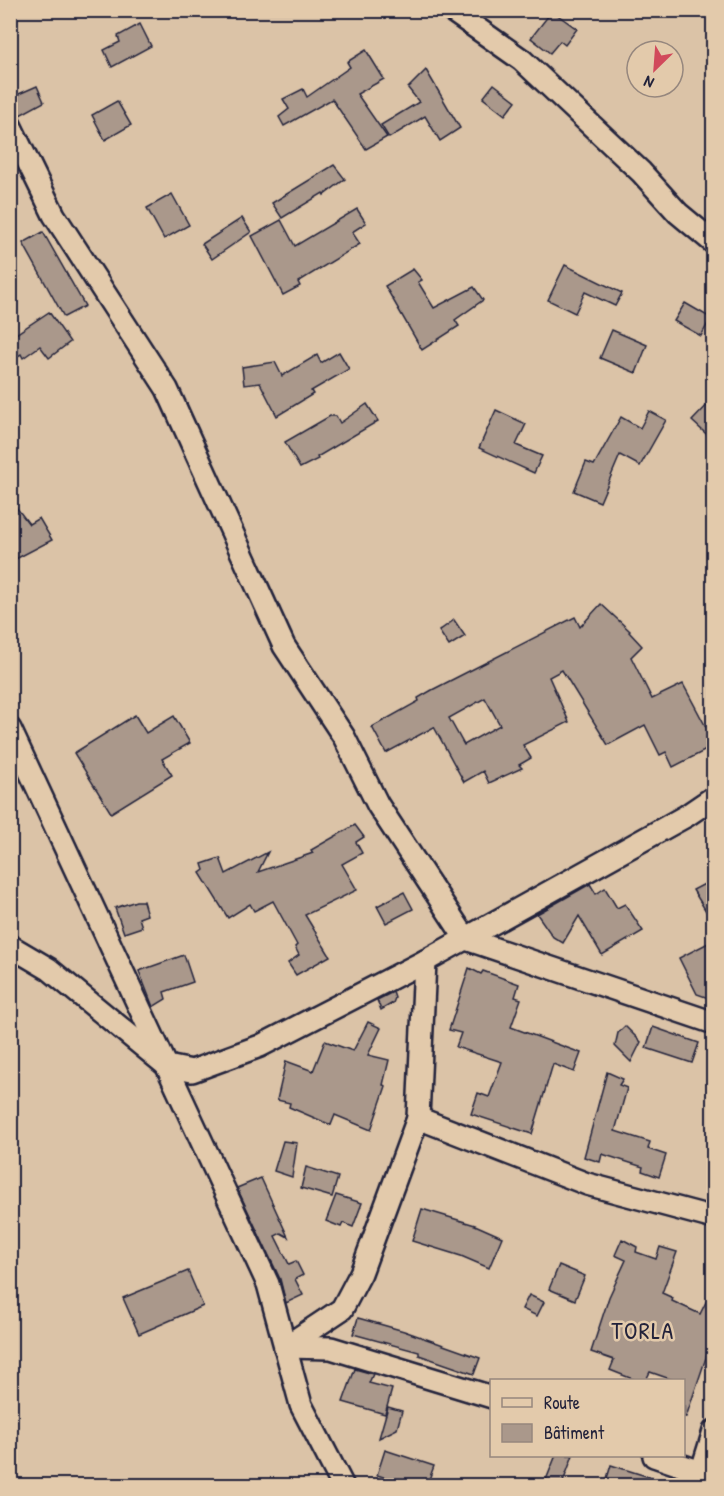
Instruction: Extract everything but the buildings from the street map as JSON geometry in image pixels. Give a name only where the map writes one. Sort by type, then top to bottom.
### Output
[{"type":"street","points":[[451,10],[522,60],[641,172],[678,213],[714,243]]},
{"type":"street","points":[[10,125],[54,215],[167,389],[284,646],[344,737],[378,805],[466,939],[714,1023]]},
{"type":"street","points":[[10,729],[268,1284],[301,1405],[344,1485]]},
{"type":"street","points":[[10,946],[49,969],[167,1066],[192,1071],[260,1046],[425,961],[686,816],[714,797]]},
{"type":"street","points":[[285,1347],[342,1309],[361,1273],[418,1118],[425,961]]},
{"type":"street","points":[[418,1118],[587,1184],[714,1218]]},
{"type":"street","points":[[285,1347],[331,1348],[490,1396]]},
{"type":"street","points":[[658,1457],[699,1479],[714,1431]]},
{"type":"district","name":"TORLA","points":[[643,1330]]}]
